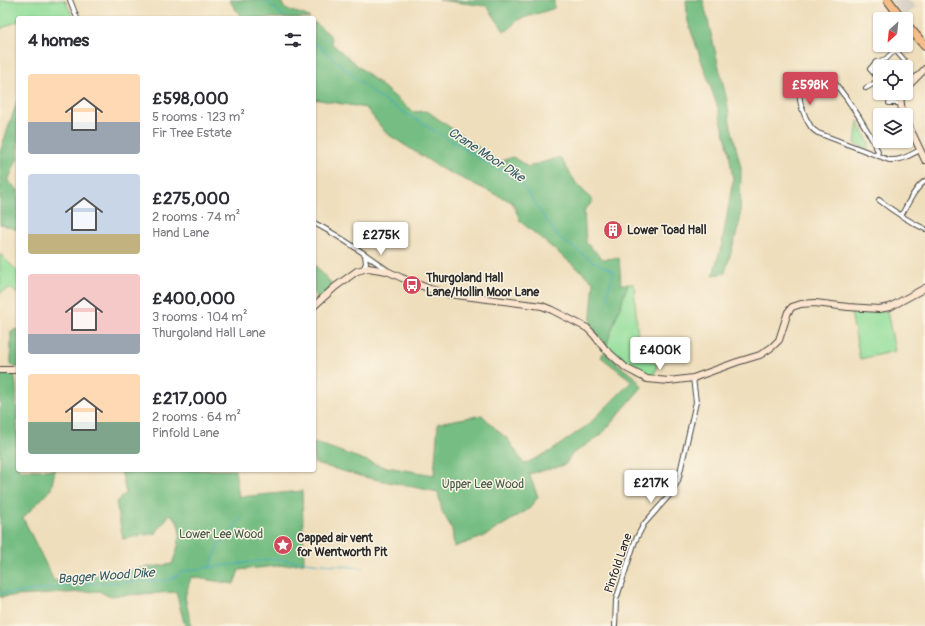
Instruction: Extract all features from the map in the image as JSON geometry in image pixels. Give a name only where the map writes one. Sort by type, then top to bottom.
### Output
[{"type":"highway","points":[[888,0],[896,12]]},
{"type":"highway","points":[[913,32],[925,46]]},
{"type":"street","points":[[70,0],[76,16]]},
{"type":"street","points":[[866,88],[878,79],[870,69],[876,62],[886,59],[893,52]]},
{"type":"street","points":[[897,52],[904,60]]},
{"type":"street","points":[[913,81],[925,69]]},
{"type":"street","points":[[877,155],[878,151],[858,115],[834,82],[829,79],[815,78],[802,86],[800,98],[806,119],[812,128],[827,138],[889,160],[901,159],[920,150]]},
{"type":"street","points":[[901,100],[902,108]]},
{"type":"street","points":[[890,103],[901,105]]},
{"type":"street","points":[[913,135],[925,160]]},
{"type":"street","points":[[901,216],[913,194],[925,181]]},
{"type":"street","points":[[879,200],[906,220],[925,229]]},
{"type":"street","points":[[316,224],[335,234],[387,271],[430,289],[472,298],[542,306],[552,310],[587,328],[605,349],[626,368],[643,378],[669,381],[693,378],[760,355],[779,340],[788,312],[792,307],[801,304],[814,303],[848,308],[879,309],[890,307],[925,288]]},
{"type":"street","points":[[363,270],[366,262],[365,255]]},
{"type":"street","points":[[316,304],[335,286],[357,271],[368,268],[387,271]]},
{"type":"street","points":[[0,370],[16,370]]},
{"type":"street","name":"Pinfold Lane","points":[[615,626],[616,600],[635,541],[644,524],[668,498],[678,481],[696,402],[693,378]]},
{"type":"shaded area","points":[[890,0],[909,0],[916,7],[911,12],[899,12]]},
{"type":"green space","points":[[0,0],[65,0],[72,16],[16,16],[16,22],[0,29]]},
{"type":"green space","points":[[229,0],[281,0],[283,6],[288,10],[307,16],[241,16]]},
{"type":"green space","points":[[439,0],[554,0],[554,8],[517,20],[508,30],[504,31],[487,6]]},
{"type":"green space","points":[[686,0],[703,0],[741,168],[740,221],[725,273],[713,275],[722,244],[733,180],[729,151],[718,108],[688,22]]},
{"type":"green space","points":[[316,24],[330,35],[332,44],[413,112],[427,111],[499,162],[513,157],[528,167],[560,157],[576,183],[593,201],[584,211],[586,243],[603,259],[619,258],[621,284],[628,284],[606,346],[590,326],[594,282],[521,222],[512,202],[442,169],[386,133],[366,108],[316,99]]},
{"type":"green space","points":[[16,105],[16,162],[8,181],[16,188],[16,229],[0,224],[0,152]]},
{"type":"green space","points":[[858,121],[869,143],[868,149],[855,144]]},
{"type":"green space","points":[[0,254],[16,270],[16,292],[10,288],[0,293]]},
{"type":"green space","points":[[316,266],[333,285],[319,299],[316,296]]},
{"type":"green space","points":[[628,284],[634,284],[639,356],[657,364],[654,376],[639,372],[627,366],[606,346]]},
{"type":"green space","points":[[887,311],[895,351],[860,359],[851,312]]},
{"type":"green space","points":[[16,330],[16,367],[11,365],[11,331]]},
{"type":"green space","name":"Upper Lee Wood","points":[[604,352],[634,376],[642,387],[601,435],[572,454],[565,465],[529,474],[538,497],[529,509],[483,537],[454,547],[452,529],[442,511],[438,492],[364,477],[316,464],[316,443],[381,466],[434,475],[438,423],[482,415],[507,438],[524,464],[551,451],[589,424],[632,381],[601,357]]},
{"type":"green space","name":"Lower Lee Wood","points":[[14,372],[16,386],[16,472],[55,472],[51,489],[23,518],[54,581],[172,564],[180,534],[175,519],[170,514],[156,533],[123,539],[116,502],[126,493],[121,472],[235,472],[239,497],[302,491],[304,563],[239,570],[234,584],[191,577],[185,597],[191,626],[185,626],[176,592],[108,596],[99,591],[0,597],[0,373]]},
{"type":"waterway","name":"Crane Moor Dike","points":[[265,0],[284,16]]},
{"type":"waterway","name":"Crane Moor Dike","points":[[316,44],[377,96],[521,183],[557,236],[592,261],[614,271],[607,297],[611,302]]},
{"type":"waterway","name":"Bagger Wood Dike","points":[[210,567],[221,542],[242,518]]},
{"type":"waterway","name":"Bagger Wood Dike","points":[[0,593],[21,592],[94,583],[170,580],[183,571],[274,559],[363,568]]},
{"type":"place","name":"Lower Toad Hall","points":[[613,230]]},
{"type":"place","name":"Thurgoland Hall Lane/Hollin Moor Lane","points":[[412,285]]},
{"type":"place","name":"Capped air vent for Wentworth Pit","points":[[283,545]]}]
